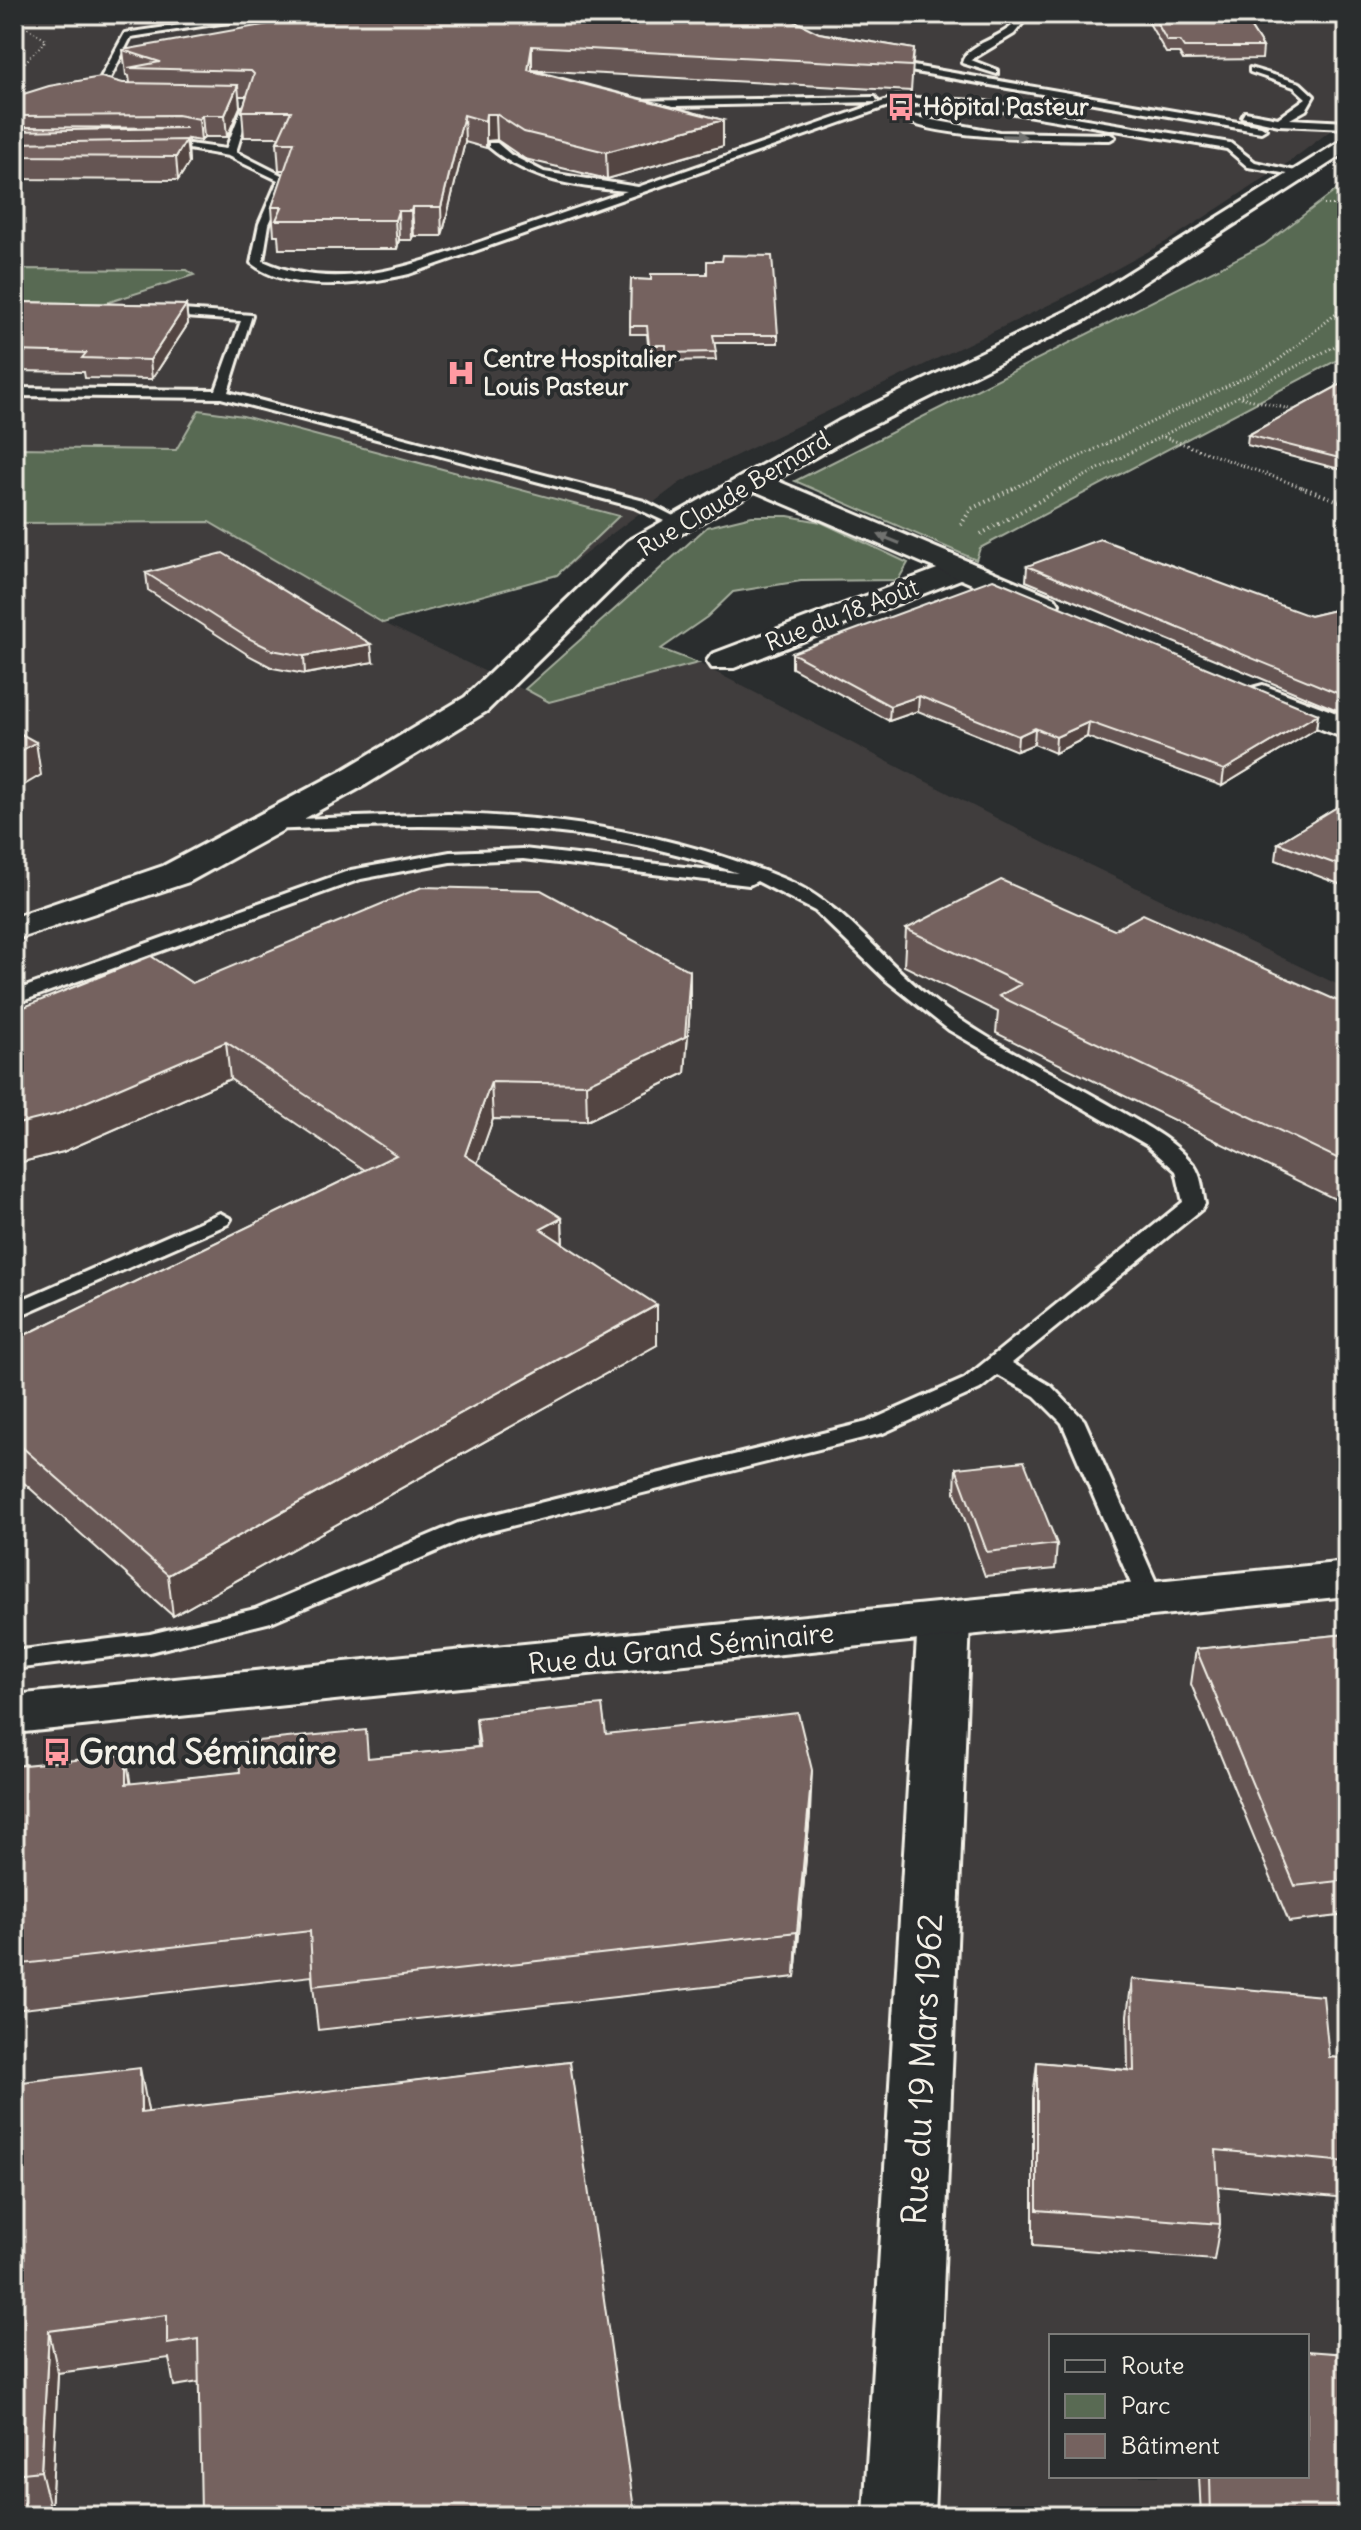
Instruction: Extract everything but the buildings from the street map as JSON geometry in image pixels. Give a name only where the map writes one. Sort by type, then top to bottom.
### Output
[{"type":"street","name":"Rue Claude Bernard","points":[[14,929],[176,874],[476,704],[638,547],[848,427],[1077,315],[1347,143]]},
{"type":"street","name":"Rue du 18 Août","points":[[752,480],[1077,618]]},
{"type":"street","name":"Rue du 18 Août","points":[[688,518],[813,508]]},
{"type":"street","name":"Rue du 18 Août","points":[[723,661],[950,564]]},
{"type":"street","points":[[1234,683],[1347,729]]},
{"type":"street","name":"Rue du Grand Séminaire","points":[[14,1714],[1347,1579]]},
{"type":"street","name":"Rue du 19 Mars 1962","points":[[899,2516],[944,1621]]},
{"type":"lane","points":[[125,99],[98,92],[128,35],[275,14]]},
{"type":"lane","points":[[1019,14],[1022,19],[1016,29],[971,53],[965,61],[987,71],[1281,122],[1347,125]]},
{"type":"lane","points":[[866,61],[1261,129]]},
{"type":"lane","points":[[1230,146],[1281,122],[1303,108],[1311,98],[1297,85],[1253,70]]},
{"type":"lane","points":[[610,106],[687,101],[914,99],[979,104],[1230,146],[1252,165],[1299,173]]},
{"type":"lane","points":[[230,153],[250,101],[234,101]]},
{"type":"lane","points":[[149,143],[179,143],[230,153],[284,179],[264,224],[257,263],[294,279],[361,279],[405,272],[888,101]]},
{"type":"lane","points":[[979,104],[926,108],[903,116],[999,135],[1187,139]]},
{"type":"lane","points":[[937,125],[933,122],[936,118],[1014,110]]},
{"type":"lane","points":[[493,145],[509,162],[549,176],[574,182],[642,189]]},
{"type":"lane","points":[[183,158],[230,153]]},
{"type":"lane","points":[[140,311],[204,312],[248,318],[221,394]]},
{"type":"lane","points":[[14,392],[221,394],[688,518]]},
{"type":"lane","points":[[14,1660],[150,1643],[262,1616],[467,1529],[875,1428],[972,1384],[1194,1204],[1185,1168],[1150,1138],[986,1046],[940,1015],[911,994],[816,902],[778,883],[688,847],[572,824],[414,820],[265,826]]},
{"type":"lane","points":[[14,998],[357,874],[450,857],[523,854],[778,883]]},
{"type":"lane","points":[[14,1311],[220,1219]]},
{"type":"lane","points":[[996,1364],[1043,1391],[1072,1420],[1151,1600]]},
{"type":"path","points":[[14,19],[46,40],[14,74]]},
{"type":"path","points":[[950,564],[971,509],[1275,363],[1337,313],[1347,293]]},
{"type":"path","points":[[950,564],[1026,507],[1347,340]]},
{"type":"path","points":[[1240,397],[1301,412]]},
{"type":"path","points":[[1164,437],[1347,504]]},
{"type":"shaded area","points":[[14,14],[1347,14],[1347,118],[1289,162],[1171,239],[1065,297],[681,482],[557,575],[384,623],[549,702],[698,663],[1046,844],[1347,989],[1347,2516],[14,2516],[14,522],[208,450],[14,448]]},
{"type":"green space","points":[[1347,182],[1347,355],[980,548],[976,560],[795,481],[1264,245]]},
{"type":"green space","points":[[14,269],[187,270],[194,275],[103,304],[14,303]]},
{"type":"green space","points":[[199,410],[243,416],[619,516],[557,575],[383,623],[209,522],[14,523],[14,448],[176,450]]},
{"type":"green space","points":[[752,516],[788,516],[821,522],[908,563],[898,580],[801,581],[733,592],[707,617],[661,649],[698,663],[549,702],[525,689],[707,527]]},
{"type":"place","name":"Hôpital Pasteur","points":[[901,107]]},
{"type":"place","name":"Centre Hospitalier Louis Pasteur","points":[[461,373]]},
{"type":"place","name":"Grand Séminaire","points":[[57,1752]]}]
